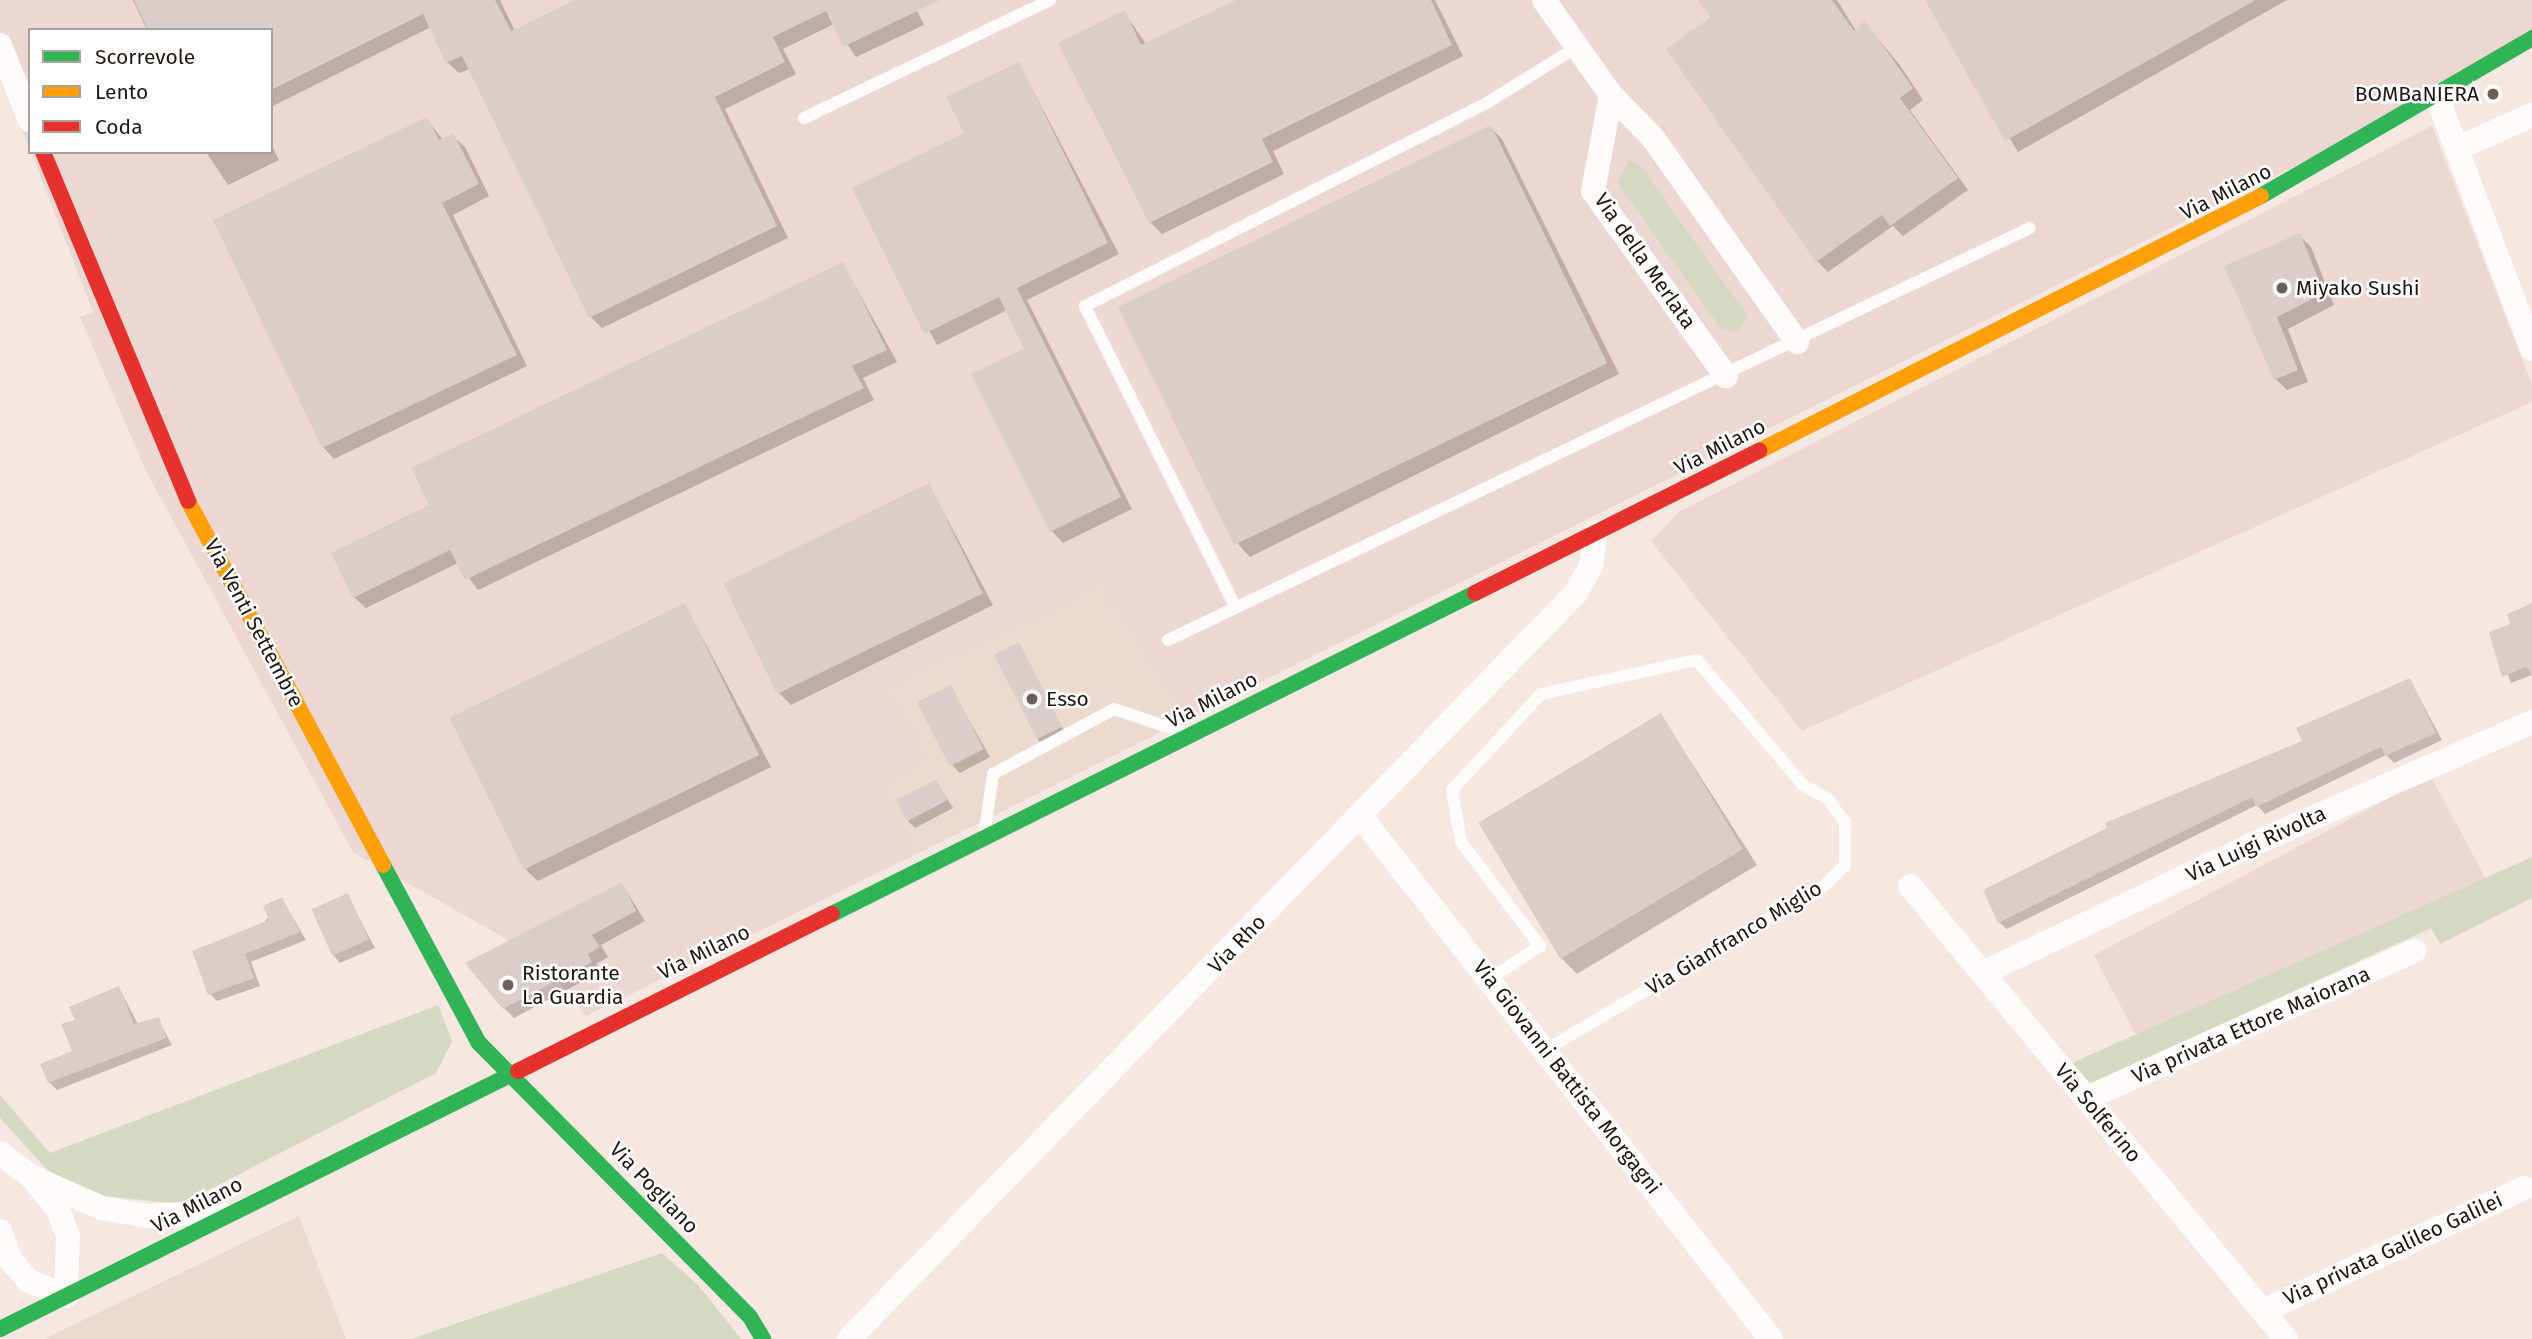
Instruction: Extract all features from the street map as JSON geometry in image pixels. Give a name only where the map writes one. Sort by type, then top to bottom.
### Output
[{"type":"main road","name":"Via Milano","points":[[0,1329],[228,1212],[1596,533],[2257,200],[2438,99],[2532,38]]},
{"type":"main road","name":"Via Venti Settembre","points":[[44,154],[179,484],[479,1043],[509,1072]]},
{"type":"main road","name":"Via Pogliano","points":[[509,1072],[750,1317],[763,1339]]},
{"type":"street","points":[[1544,0],[1611,95],[1653,138],[1797,342]]},
{"type":"street","points":[[0,45],[28,115]]},
{"type":"street","name":"Via della Merlata","points":[[1611,95],[1593,191],[1726,376]]},
{"type":"street","points":[[2438,99],[2532,349]]},
{"type":"street","points":[[2458,148],[2532,115]]},
{"type":"street","name":"Via Rho","points":[[849,1339],[1361,817],[1575,594],[1591,566],[1596,533]]},
{"type":"street","name":"Via Luigi Rivolta","points":[[1983,973],[2253,844],[2532,722]]},
{"type":"street","name":"Via Giovanni Battista Morgagni","points":[[1361,817],[1547,1049],[1771,1339]]},
{"type":"street","name":"Via Solferino","points":[[1910,886],[2263,1311],[2277,1336]]},
{"type":"street","name":"Via privata Ettore Maiorana","points":[[2087,1098],[2414,951]]},
{"type":"street","points":[[0,1153],[32,1177],[102,1208],[148,1216],[228,1212]]},
{"type":"street","points":[[0,1231],[11,1261],[29,1281],[66,1296],[68,1236],[57,1208],[32,1177]]},
{"type":"street","name":"Via privata Galileo Galilei","points":[[2263,1311],[2524,1188]]},
{"type":"lane","points":[[804,118],[1050,0]]},
{"type":"lane","points":[[1236,608],[1085,306],[1485,104],[1577,47]]},
{"type":"lane","points":[[1168,639],[1726,376],[2030,228]]},
{"type":"lane","name":"Via Gianfranco Miglio","points":[[1491,978],[1540,946],[1461,842],[1452,790],[1541,694],[1697,660],[1802,784],[1828,799],[1845,822],[1845,865],[1826,884],[1547,1049]]},
{"type":"lane","points":[[984,837],[993,774],[1114,709],[1189,735]]},
{"type":"shaded area","points":[[0,0],[2532,0],[2532,32],[2435,96],[1187,719],[1098,587],[893,692],[928,761],[884,786],[919,853],[586,1016],[541,959],[353,852],[146,471],[80,317],[93,312],[32,154],[273,154],[273,28],[28,28],[28,145],[0,74]]},
{"type":"shaded area","points":[[2432,126],[2532,385],[2532,402],[1802,731],[1651,541],[1679,512]]},
{"type":"shaded area","points":[[1098,587],[1187,719],[919,853],[883,786],[928,761],[892,693]]},
{"type":"shaded area","points":[[2431,776],[2485,878],[2148,1058],[2094,955]]},
{"type":"shaded area","points":[[299,1216],[346,1339],[44,1339]]},
{"type":"green space","points":[[1629,161],[1640,165],[1747,315],[1739,331],[1722,330],[1617,182]]},
{"type":"green space","points":[[2532,857],[2532,898],[2440,944],[2431,928],[2091,1084],[2072,1063]]},
{"type":"green space","points":[[438,1005],[452,1041],[436,1073],[181,1204],[94,1195],[49,1172],[0,1118],[0,1095],[50,1153]]},
{"type":"green space","points":[[662,1253],[699,1286],[741,1339],[411,1339]]},
{"type":"building","points":[[134,0],[495,0],[511,31],[575,0],[940,0],[843,47],[826,11],[773,37],[785,62],[715,97],[777,226],[589,318],[462,56],[446,63],[423,14],[273,89],[273,28],[147,28]]},
{"type":"building","points":[[1236,0],[1431,0],[1452,45],[1262,139],[1273,162],[1149,223],[1058,43],[1125,10],[1141,45]]},
{"type":"building","points":[[1698,0],[1832,0],[1854,31],[1865,20],[1913,88],[1900,98],[1958,178],[1890,226],[1882,215],[1816,262],[1666,49],[1711,17]]},
{"type":"building","points":[[1925,0],[2256,0],[2005,141]]},
{"type":"building","points":[[1019,62],[1108,243],[1017,288],[1121,497],[1050,532],[971,374],[1024,349],[999,297],[924,334],[852,188],[964,133],[946,97]]},
{"type":"building","points":[[427,117],[439,140],[454,134],[479,184],[442,203],[517,355],[322,448],[213,220]]},
{"type":"building","points":[[1491,125],[1607,363],[1234,545],[1118,307]]},
{"type":"building","points":[[2300,233],[2324,293],[2277,317],[2298,370],[2274,380],[2224,266]]},
{"type":"building","points":[[843,262],[887,350],[852,366],[864,388],[465,580],[450,550],[353,598],[331,553],[429,505],[411,468]]},
{"type":"building","points":[[929,483],[983,594],[777,694],[723,583]]},
{"type":"building","points":[[685,603],[759,755],[524,870],[450,718]]},
{"type":"building","points":[[2532,604],[2532,675],[2526,667],[2502,677],[2489,632],[2510,624],[2507,614]]},
{"type":"building","points":[[1019,642],[1062,727],[1037,739],[994,655]]},
{"type":"building","points":[[2410,678],[2436,733],[2385,756],[2381,747],[2256,807],[2252,797],[1998,923],[1983,890],[2107,828],[2105,823],[2302,741],[2296,728]]},
{"type":"building","points":[[951,685],[984,749],[950,766],[917,702]]},
{"type":"building","points":[[1661,713],[1743,849],[1560,959],[1478,823]]},
{"type":"building","points":[[936,779],[947,800],[908,821],[896,800]]},
{"type":"building","points":[[622,882],[636,911],[592,935],[600,947],[588,954],[592,962],[503,1009],[465,963]]},
{"type":"building","points":[[348,893],[369,940],[332,956],[311,909]]},
{"type":"building","points":[[282,897],[300,932],[245,954],[254,978],[208,995],[192,951],[269,920],[263,906]]},
{"type":"building","points":[[119,986],[134,1024],[159,1017],[166,1038],[48,1083],[40,1064],[72,1051],[61,1024],[75,1020],[69,1007]]},
{"type":"traffic: fast","points":[[2261,196],[2532,38]]},
{"type":"traffic: fast","points":[[832,914],[1475,593]]},
{"type":"traffic: fast","points":[[383,865],[479,1043],[750,1317],[763,1339]]},
{"type":"traffic: fast","points":[[0,1329],[518,1071]]},
{"type":"traffic: slow","points":[[1759,451],[2261,196]]},
{"type":"traffic: slow","points":[[188,501],[383,865]]},
{"type":"traffic: jam","points":[[44,154],[188,501]]},
{"type":"traffic: jam","points":[[1475,593],[1759,451]]},
{"type":"traffic: jam","points":[[518,1071],[832,914]]},
{"type":"place","name":"BOMBaNIERA","points":[[2493,94]]},
{"type":"place","name":"Miyako Sushi","points":[[2282,288]]},
{"type":"place","name":"Esso","points":[[1032,699]]},
{"type":"place","name":"Ristorante La Guardia","points":[[508,985]]}]
